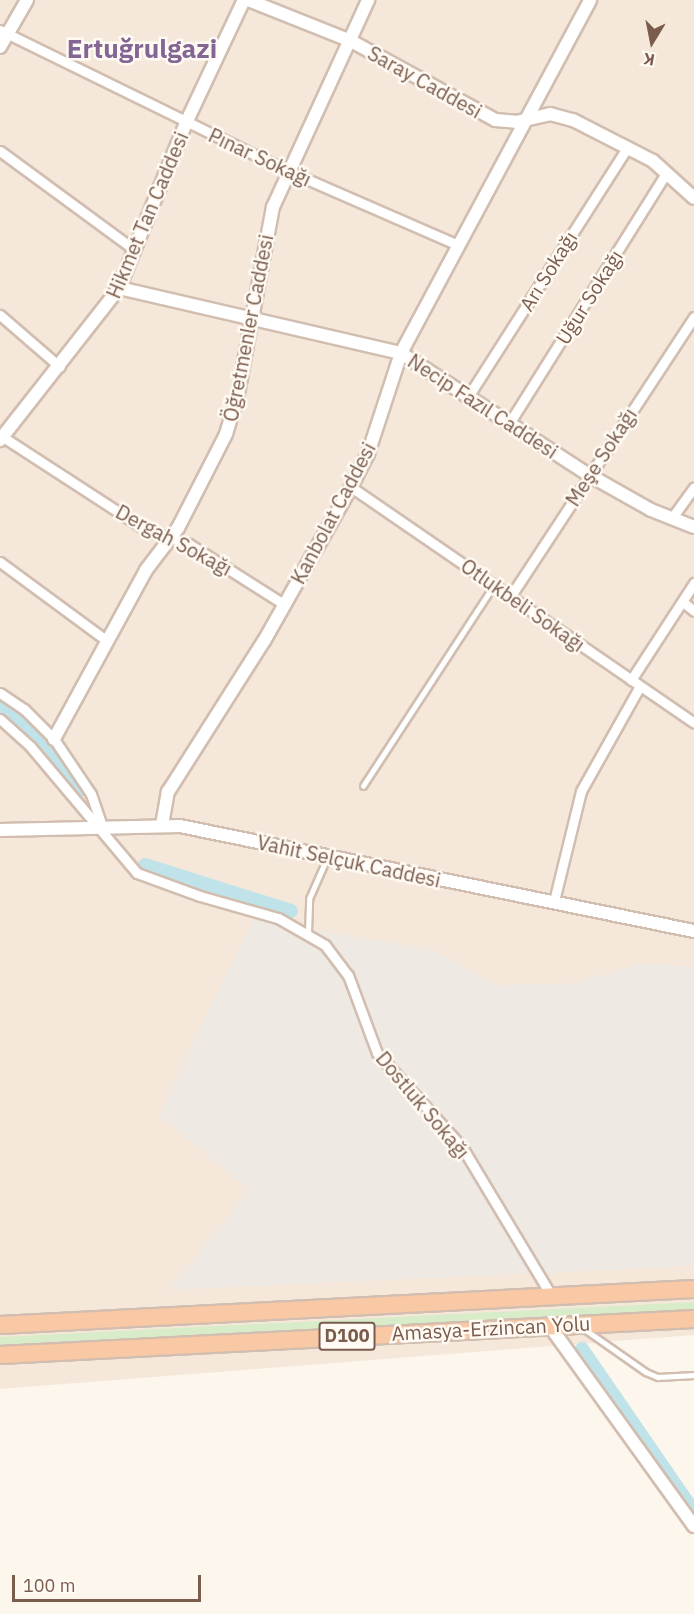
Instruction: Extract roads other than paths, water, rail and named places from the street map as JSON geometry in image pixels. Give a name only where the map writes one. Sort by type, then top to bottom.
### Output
[{"type":"highway","name":"Amasya-Erzincan Yolu","points":[[0,1325],[694,1289]]},
{"type":"highway","name":"Amasya-Erzincan Yolu","points":[[0,1355],[577,1323],[694,1319]]},
{"type":"street","points":[[0,47],[4,32],[27,0]]},
{"type":"street","name":"Saray Caddesi","points":[[246,0],[351,41],[482,115],[506,122],[560,116],[628,146],[693,193]]},
{"type":"street","name":"Hikmet Tan Caddesi","points":[[2,438],[60,367],[119,288],[186,123],[246,0]]},
{"type":"street","name":"Öğretmenler Caddesi","points":[[54,739],[146,570],[171,538],[226,434],[252,319],[268,223],[288,171],[351,41],[368,0]]},
{"type":"street","name":"Kanbolat Caddesi","points":[[162,825],[168,792],[285,605],[351,488],[368,454],[401,353],[590,0]]},
{"type":"street","name":"Pınar Sokağı","points":[[4,32],[288,171],[458,245]]},
{"type":"street","name":"Arı Sokağı","points":[[469,395],[628,146]]},
{"type":"street","points":[[0,151],[135,250]]},
{"type":"street","name":"Uğur Sokağı","points":[[510,422],[667,172]]},
{"type":"street","name":"Necip Fazıl Caddesi","points":[[119,288],[401,353],[589,475],[671,519],[694,527]]},
{"type":"street","points":[[0,315],[60,367]]},
{"type":"street","name":"Meşe Sokağı","points":[[510,597],[694,317]]},
{"type":"street","name":"Dergah Sokağı","points":[[2,438],[148,531],[201,550],[285,605]]},
{"type":"street","points":[[671,519],[694,487]]},
{"type":"street","name":"Otlukbeli Sokağı","points":[[351,488],[694,723]]},
{"type":"street","points":[[0,562],[107,641]]},
{"type":"street","points":[[554,901],[578,799],[636,683],[694,583]]},
{"type":"street","points":[[683,602],[694,611]]},
{"type":"street","name":"Dostluk Sokağı","points":[[0,693],[24,709],[54,739],[91,794],[103,829]]},
{"type":"street","name":"Dostluk Sokağı","points":[[0,719],[30,746],[66,792],[103,829],[137,873],[200,896],[278,918],[308,933],[339,960],[377,1053],[462,1147],[552,1297]]},
{"type":"street","name":"Vahit Selçuk Caddesi","points":[[0,830],[103,829],[162,825],[554,901],[694,931]]},
{"type":"street","points":[[549,1325],[694,1526]]},
{"type":"lane","points":[[363,786],[494,585]]},
{"type":"lane","points":[[308,933],[309,899],[327,858]]},
{"type":"lane","points":[[577,1323],[646,1372],[658,1377],[694,1375]]},
{"type":"waterway","points":[[0,709],[29,731],[78,792]]},
{"type":"waterway","points":[[145,865],[291,911]]},
{"type":"waterway","points":[[582,1349],[694,1512]]},
{"type":"district","name":"Ertuğrulgazi","points":[[142,49]]}]
